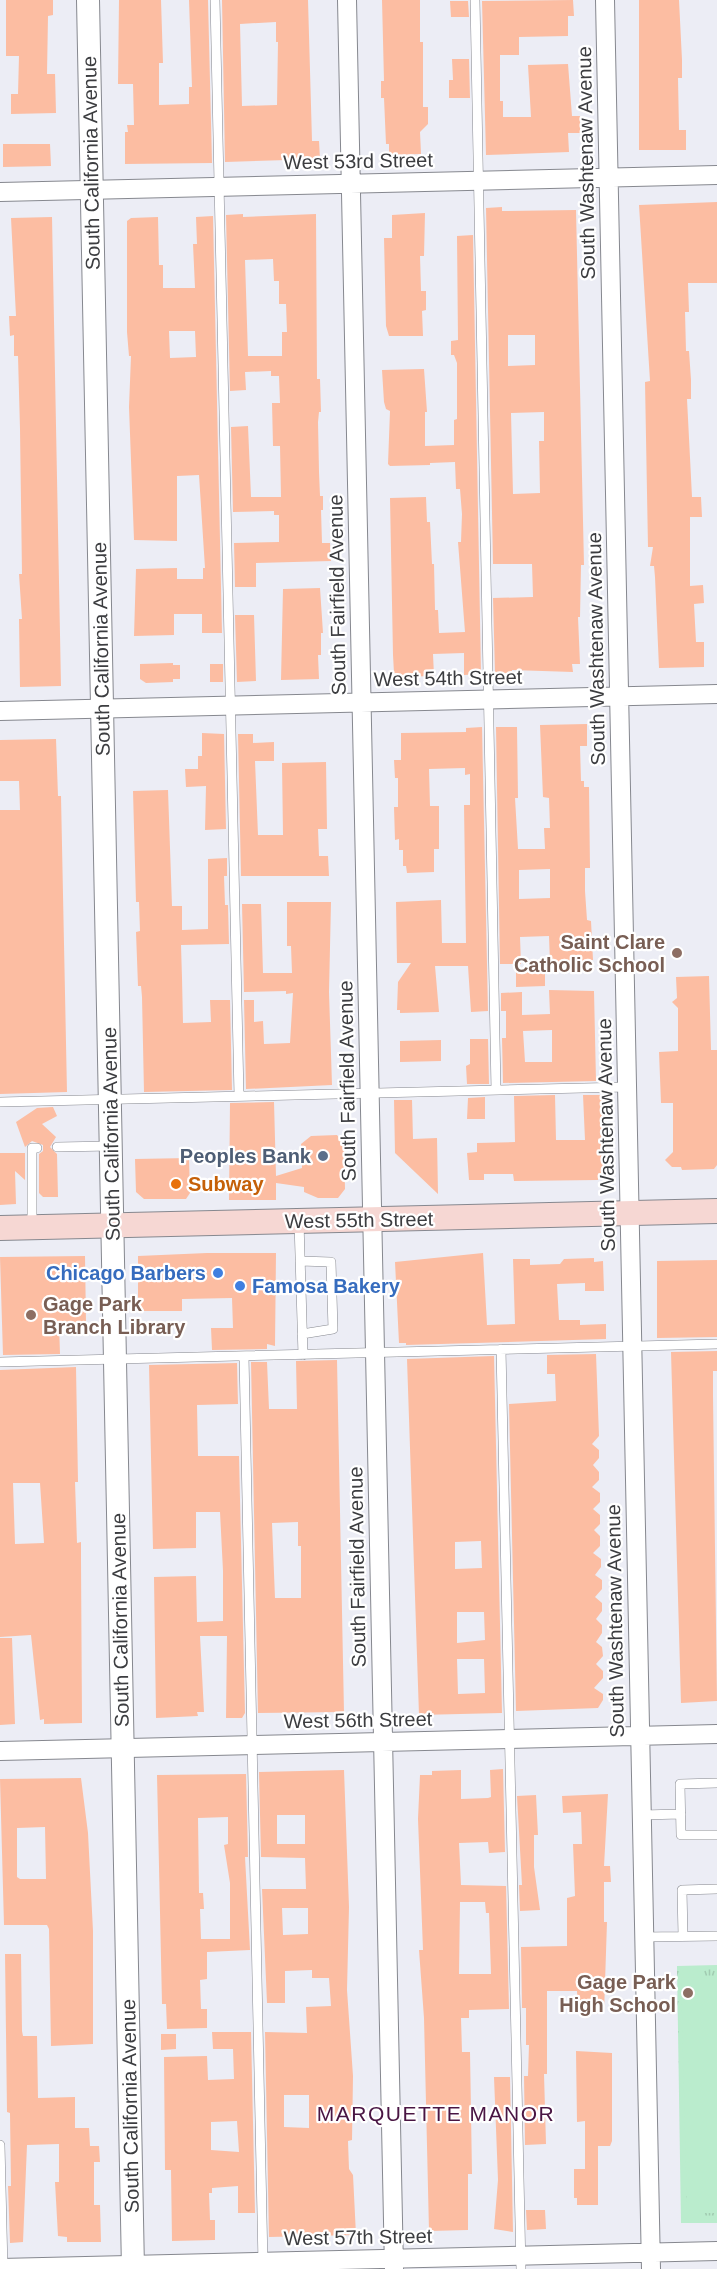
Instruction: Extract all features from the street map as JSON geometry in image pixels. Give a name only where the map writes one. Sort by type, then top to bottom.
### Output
[{"type":"main road","name":"West 55th Street","points":[[0,1228],[717,1212]]},
{"type":"street","name":"South California Avenue","points":[[88,0],[133,2267]]},
{"type":"street","name":"South Fairfield Avenue","points":[[347,0],[393,2264]]},
{"type":"street","name":"South Washtenaw Avenue","points":[[605,0],[651,2261]]},
{"type":"street","name":"West 53rd Street","points":[[0,192],[717,175]]},
{"type":"street","name":"West 54th Street","points":[[0,711],[717,694]]},
{"type":"street","name":"West 56th Street","points":[[0,1751],[717,1734]]},
{"type":"street","name":"West 57th Street","points":[[2,2268],[651,2261],[717,2251]]},
{"type":"lane","points":[[215,0],[240,1096]]},
{"type":"lane","points":[[475,0],[496,1090]]},
{"type":"lane","points":[[0,1102],[627,1087]]},
{"type":"lane","points":[[57,1147],[111,1146]]},
{"type":"lane","points":[[32,1227],[32,1148],[38,1148]]},
{"type":"lane","points":[[299,1222],[303,1354]]},
{"type":"lane","points":[[300,1261],[331,1262],[333,1329],[302,1334]]},
{"type":"lane","points":[[0,1362],[717,1344]]},
{"type":"lane","points":[[501,1349],[520,2262]]},
{"type":"lane","points":[[244,1356],[263,2265]]},
{"type":"lane","points":[[717,1783],[680,1784],[681,1835],[717,1835]]},
{"type":"lane","points":[[642,1815],[681,1814]]},
{"type":"lane","points":[[684,1936],[682,1890],[717,1889]]},
{"type":"lane","points":[[644,1937],[717,1936]]},
{"type":"lane","points":[[0,2145],[2,2268]]},
{"type":"green space","points":[[717,1965],[717,2223],[681,2223],[677,1966]]},
{"type":"green space","points":[[681,1977],[717,1977],[717,2213],[687,2213]]},
{"type":"building","points":[[6,0],[53,0],[53,15],[48,16],[47,74],[55,74],[56,113],[11,114],[11,94],[18,94],[19,56],[6,56]]},
{"type":"building","points":[[119,0],[161,0],[163,63],[159,63],[159,105],[189,104],[189,87],[192,87],[189,0],[208,0],[212,163],[125,164],[125,132],[128,132],[127,125],[134,125],[133,84],[118,84]]},
{"type":"building","points":[[222,0],[308,0],[312,141],[319,141],[320,159],[225,162]],"holes":[[[276,22],[276,42],[278,42],[277,105],[242,106],[240,24]]]},
{"type":"building","points":[[382,0],[420,0],[420,42],[423,42],[423,107],[428,107],[428,124],[420,132],[421,154],[389,155],[389,144],[386,144],[384,98],[381,98],[381,81],[384,81]]},
{"type":"building","points":[[573,0],[574,16],[568,16],[568,36],[519,37],[519,55],[500,55],[500,101],[503,101],[503,117],[531,117],[528,65],[568,64],[572,116],[580,116],[580,133],[568,133],[569,152],[486,155],[482,1]]},
{"type":"building","points":[[639,0],[679,0],[682,78],[678,78],[679,130],[686,130],[686,150],[639,150]]},
{"type":"building","points":[[450,1],[468,1],[469,17],[451,17]]},
{"type":"building","points":[[452,59],[469,59],[470,98],[449,98],[449,80],[453,80]]},
{"type":"building","points":[[3,144],[50,144],[51,166],[3,167]]},
{"type":"building","points":[[717,202],[717,283],[688,283],[689,312],[685,312],[686,351],[689,351],[691,380],[691,399],[687,399],[692,497],[701,497],[702,517],[690,517],[690,586],[703,585],[704,603],[694,604],[696,642],[704,642],[704,667],[659,668],[655,577],[654,566],[650,566],[653,547],[648,547],[645,382],[650,381],[639,205]]},
{"type":"building","points":[[502,207],[502,211],[576,210],[584,565],[581,565],[580,617],[578,617],[580,664],[572,664],[573,672],[512,670],[512,673],[495,673],[493,598],[533,597],[532,564],[493,564],[486,208]],"holes":[[[508,335],[535,335],[535,365],[508,366]],[[544,412],[544,441],[539,441],[540,493],[513,494],[511,413]]]},
{"type":"building","points":[[425,213],[424,256],[420,256],[421,291],[426,291],[426,310],[422,311],[423,336],[389,336],[386,326],[384,238],[392,238],[392,215]]},
{"type":"building","points":[[243,214],[243,217],[316,214],[317,379],[320,379],[321,412],[319,412],[318,422],[320,496],[323,496],[322,543],[330,543],[331,561],[256,563],[256,587],[235,587],[234,543],[279,542],[279,515],[274,515],[274,511],[233,512],[231,427],[248,426],[251,497],[281,497],[280,446],[273,446],[272,403],[280,403],[279,376],[271,376],[271,371],[245,372],[246,390],[230,391],[226,215]],"holes":[[[273,259],[274,281],[279,281],[279,304],[286,304],[287,332],[282,332],[282,356],[248,356],[245,260]]]},
{"type":"building","points":[[213,216],[222,633],[202,633],[202,614],[174,614],[174,635],[134,636],[136,569],[177,568],[177,579],[203,579],[203,568],[205,568],[199,475],[177,476],[177,541],[134,540],[129,407],[131,356],[129,356],[127,332],[127,221],[131,218],[158,217],[159,265],[163,265],[163,288],[195,288],[193,244],[197,244],[196,217]],"holes":[[[169,331],[195,331],[196,357],[170,358]]]},
{"type":"building","points":[[52,217],[61,686],[20,687],[19,619],[22,619],[19,574],[22,574],[20,429],[18,356],[14,356],[14,335],[10,336],[9,316],[16,316],[11,218]]},
{"type":"building","points":[[473,235],[481,674],[464,675],[464,653],[433,654],[434,676],[397,677],[397,673],[394,673],[393,655],[390,498],[426,497],[439,633],[465,632],[458,542],[461,542],[462,514],[460,489],[456,489],[455,462],[430,463],[430,465],[390,466],[388,464],[390,411],[386,409],[384,402],[382,370],[424,369],[427,412],[425,412],[425,446],[454,445],[454,420],[457,419],[457,363],[454,355],[451,355],[451,341],[458,340],[457,236]]},
{"type":"building","points":[[320,588],[323,633],[321,633],[321,655],[318,655],[319,679],[281,680],[283,589]]},
{"type":"building","points":[[235,615],[254,615],[256,681],[237,682]]},
{"type":"building","points":[[173,663],[173,665],[180,665],[180,679],[173,679],[173,682],[146,683],[140,679],[140,664]]},
{"type":"building","points":[[210,664],[223,664],[223,682],[210,682]]},
{"type":"building","points":[[587,724],[587,746],[580,746],[581,781],[584,781],[584,787],[589,787],[590,868],[585,868],[585,891],[587,920],[591,921],[593,960],[550,963],[549,936],[520,937],[521,964],[500,964],[496,727],[517,727],[518,798],[515,798],[518,849],[545,849],[544,828],[550,828],[549,798],[543,797],[540,725]],"holes":[[[550,869],[550,898],[519,899],[519,870]]]},
{"type":"building","points":[[482,727],[488,1011],[471,1012],[468,966],[435,966],[439,1012],[400,1013],[400,1010],[397,1010],[398,982],[411,963],[397,963],[396,902],[441,900],[442,943],[466,943],[464,805],[470,805],[470,774],[465,775],[465,768],[429,769],[430,806],[439,806],[439,849],[434,849],[434,872],[407,873],[406,866],[403,866],[403,850],[399,850],[399,839],[395,840],[394,807],[398,807],[398,778],[395,778],[394,760],[401,760],[401,733],[466,732],[466,728]]},
{"type":"building","points":[[202,733],[224,734],[226,829],[205,830],[206,786],[186,787],[185,769],[198,769],[198,756],[202,756]]},
{"type":"building","points":[[238,734],[253,734],[253,743],[274,742],[274,761],[255,761],[258,835],[283,835],[282,763],[326,762],[327,829],[318,829],[319,856],[328,856],[329,876],[241,876]]},
{"type":"building","points":[[56,739],[58,796],[61,796],[67,1092],[0,1094],[0,810],[20,810],[19,781],[0,781],[0,740]]},
{"type":"building","points":[[168,790],[172,906],[182,906],[182,930],[208,929],[208,859],[227,858],[227,876],[224,876],[225,905],[228,905],[229,944],[181,945],[183,1023],[211,1022],[210,1000],[230,1000],[232,1090],[144,1092],[142,997],[141,986],[138,986],[136,932],[140,931],[139,902],[136,902],[133,791]]},
{"type":"building","points":[[287,902],[331,902],[329,992],[332,1085],[246,1089],[244,1000],[254,1000],[254,1022],[263,1021],[264,1044],[290,1043],[293,993],[286,994],[286,991],[244,992],[242,904],[261,904],[263,973],[292,973],[291,946],[287,946]]},
{"type":"building","points":[[545,967],[545,986],[516,987],[516,968]]},
{"type":"building","points":[[709,976],[711,1050],[717,1050],[717,1165],[714,1169],[682,1170],[681,1167],[672,1167],[665,1160],[673,1152],[673,1103],[661,1103],[659,1052],[678,1051],[678,1008],[672,1002],[677,998],[676,977]]},
{"type":"building","points":[[549,990],[594,991],[596,1081],[503,1083],[502,1038],[506,1038],[506,1011],[501,1011],[501,993],[522,992],[522,1015],[550,1014]],"holes":[[[552,1030],[552,1062],[525,1062],[523,1031]]]},
{"type":"building","points":[[470,1039],[488,1039],[489,1084],[467,1084],[466,1066],[470,1064]]},
{"type":"building","points":[[441,1040],[441,1061],[400,1062],[400,1041]]},
{"type":"building","points":[[555,1095],[556,1140],[585,1140],[583,1095],[602,1095],[604,1175],[598,1176],[598,1180],[514,1181],[513,1174],[484,1174],[484,1180],[469,1180],[467,1153],[477,1152],[477,1143],[515,1142],[514,1096]]},
{"type":"building","points":[[485,1097],[485,1119],[467,1119],[468,1098]]},
{"type":"building","points":[[394,1100],[412,1100],[413,1139],[437,1138],[438,1194],[395,1153]]},
{"type":"building","points":[[274,1102],[276,1176],[302,1168],[301,1144],[311,1136],[337,1135],[344,1144],[345,1189],[338,1198],[318,1198],[304,1192],[304,1187],[276,1183],[276,1200],[229,1200],[230,1103]]},
{"type":"building","points":[[53,1107],[57,1116],[42,1124],[56,1137],[50,1147],[57,1154],[58,1197],[43,1197],[39,1193],[39,1154],[43,1151],[43,1145],[32,1141],[25,1147],[16,1122],[37,1108]]},
{"type":"building","points":[[0,1153],[25,1153],[25,1180],[15,1171],[16,1204],[0,1205]]},
{"type":"building","points":[[189,1158],[190,1193],[186,1199],[144,1199],[136,1192],[135,1159]]},
{"type":"building","points":[[276,1253],[275,1346],[267,1344],[267,1349],[212,1350],[211,1328],[233,1328],[232,1298],[182,1299],[182,1311],[138,1311],[138,1256]]},
{"type":"building","points":[[483,1253],[487,1325],[515,1324],[513,1259],[530,1259],[530,1265],[560,1264],[564,1259],[594,1258],[594,1262],[603,1261],[604,1291],[585,1291],[585,1283],[557,1284],[559,1320],[580,1320],[580,1325],[606,1324],[606,1339],[406,1345],[406,1343],[399,1343],[395,1262]]},
{"type":"building","points":[[85,1256],[86,1323],[59,1324],[60,1354],[3,1355],[0,1257]]},
{"type":"building","points":[[717,1260],[717,1337],[657,1338],[657,1261]]},
{"type":"building","points":[[717,1351],[717,1371],[713,1371],[713,1396],[717,1701],[681,1703],[671,1352]]},
{"type":"building","points":[[596,1354],[599,1436],[592,1444],[599,1450],[599,1458],[593,1465],[599,1472],[599,1480],[592,1487],[600,1493],[600,1502],[593,1509],[600,1515],[600,1524],[594,1530],[600,1536],[600,1546],[593,1553],[601,1559],[601,1567],[595,1575],[602,1580],[602,1589],[595,1597],[602,1603],[602,1611],[596,1619],[602,1625],[602,1633],[596,1642],[602,1647],[603,1656],[596,1664],[603,1671],[603,1678],[594,1688],[603,1694],[603,1700],[598,1708],[516,1711],[509,1404],[556,1401],[555,1374],[547,1374],[547,1355]]},
{"type":"building","points":[[494,1356],[502,1713],[419,1715],[407,1359]],"holes":[[[481,1541],[482,1568],[455,1569],[455,1542]],[[457,1612],[484,1612],[485,1640],[457,1643]],[[457,1659],[484,1659],[485,1693],[458,1694]]]},
{"type":"building","points":[[337,1360],[344,1712],[258,1713],[251,1362],[267,1362],[269,1409],[297,1409],[296,1361]],"holes":[[[298,1522],[298,1546],[301,1546],[301,1598],[275,1598],[272,1523]]]},
{"type":"building","points":[[237,1363],[238,1404],[197,1405],[198,1456],[239,1456],[245,1713],[242,1718],[226,1718],[227,1636],[200,1636],[204,1712],[197,1712],[198,1716],[156,1718],[154,1577],[196,1576],[197,1622],[223,1621],[223,1571],[220,1512],[196,1512],[196,1548],[153,1549],[149,1365]]},
{"type":"building","points":[[76,1367],[78,1482],[75,1482],[77,1543],[81,1542],[82,1723],[44,1724],[44,1719],[40,1720],[31,1635],[0,1637],[0,1370]],"holes":[[[13,1483],[40,1483],[44,1543],[15,1544]]]},
{"type":"building","points":[[0,1638],[12,1638],[15,1724],[0,1725]]},
{"type":"building","points":[[503,1769],[505,1852],[489,1853],[488,1842],[459,1843],[461,1885],[506,1886],[509,2009],[469,2010],[469,2018],[461,2018],[462,2052],[470,2052],[472,2174],[468,2174],[468,2230],[429,2231],[424,2018],[419,1950],[423,1950],[418,1819],[420,1775],[432,1775],[432,1771],[461,1770],[461,1799],[488,1798],[491,1797],[490,1770]],"holes":[[[460,1902],[485,1902],[486,1913],[489,1913],[491,1974],[459,1974]]]},
{"type":"building","points":[[344,1770],[349,1907],[347,1990],[353,2076],[352,2140],[348,2141],[349,2169],[353,2175],[356,2235],[269,2237],[265,2032],[307,2033],[306,2007],[331,2006],[329,1978],[312,1978],[312,1970],[285,1971],[285,2003],[267,2003],[262,1889],[306,1889],[305,1858],[261,1857],[259,1772]],"holes":[[[277,1815],[305,1815],[305,1844],[277,1844]],[[282,1908],[308,1908],[308,1934],[283,1935]],[[284,2095],[309,2095],[309,2128],[284,2127]]]},
{"type":"building","points":[[246,1774],[248,1857],[245,1857],[250,1950],[207,1952],[207,1979],[200,1980],[201,2009],[207,2009],[207,2028],[167,2029],[166,2004],[162,2004],[157,1775]],"holes":[[[228,1817],[228,1844],[224,1845],[230,1883],[230,1939],[201,1939],[200,1909],[204,1909],[203,1893],[199,1893],[198,1818]]]},
{"type":"building","points":[[81,1778],[88,1833],[93,1931],[93,2044],[51,2046],[49,1929],[47,1925],[4,1925],[0,1779]],"holes":[[[45,1827],[46,1879],[17,1877],[17,1828]]]},
{"type":"building","points":[[608,1794],[604,1866],[610,1866],[611,1882],[604,1882],[604,1922],[607,1922],[604,2013],[578,2014],[577,1991],[547,1991],[547,2074],[544,2074],[546,2144],[525,2145],[524,2076],[528,2076],[529,2045],[526,2045],[526,2008],[522,2008],[521,1947],[567,1946],[567,1898],[575,1896],[573,1844],[582,1844],[581,1812],[563,1813],[562,1796]]},
{"type":"building","points":[[536,1795],[538,1835],[534,1835],[534,1867],[540,1910],[520,1911],[519,1885],[522,1885],[517,1796]]},
{"type":"building","points":[[5,1954],[21,1954],[22,2031],[23,2036],[37,2036],[38,2098],[75,2097],[75,2128],[89,2128],[90,2146],[99,2146],[100,2162],[94,2162],[94,2205],[100,2205],[101,2242],[67,2242],[67,2237],[58,2236],[55,2182],[59,2182],[59,2144],[27,2145],[23,2242],[10,2243],[8,2186],[11,2186],[10,2113],[7,2112]]},
{"type":"building","points":[[212,2032],[251,2032],[255,2213],[238,2213],[238,2186],[212,2188],[212,2193],[209,2193],[210,2220],[215,2220],[215,2240],[172,2241],[171,2170],[165,2170],[164,2057],[207,2056],[208,2080],[234,2079],[233,2049],[213,2049]],"holes":[[[237,2121],[239,2152],[211,2150],[211,2122]]]},
{"type":"building","points":[[161,2034],[176,2034],[176,2049],[161,2050]]},
{"type":"building","points":[[576,2051],[612,2053],[612,2141],[610,2146],[598,2146],[598,2205],[577,2205],[577,2198],[574,2198],[574,2169],[585,2169],[585,2121],[577,2122]]},
{"type":"building","points":[[494,2077],[510,2077],[513,2232],[494,2229],[498,2180]]},
{"type":"building","points":[[526,2210],[545,2210],[546,2229],[527,2230]]},
{"type":"place","name":"Saint Clare Catholic School","points":[[677,953]]},
{"type":"place","name":"Peoples Bank","points":[[323,1156]]},
{"type":"place","name":"Subway","points":[[176,1184]]},
{"type":"place","name":"Chicago Barbers","points":[[218,1273]]},
{"type":"place","name":"Famosa Bakery","points":[[240,1286]]},
{"type":"place","name":"Gage Park Branch Library","points":[[31,1315]]},
{"type":"place","name":"Gage Park High School","points":[[688,1993]]},
{"type":"district","name":"MARQUETTE MANOR","points":[[436,2113]]}]
